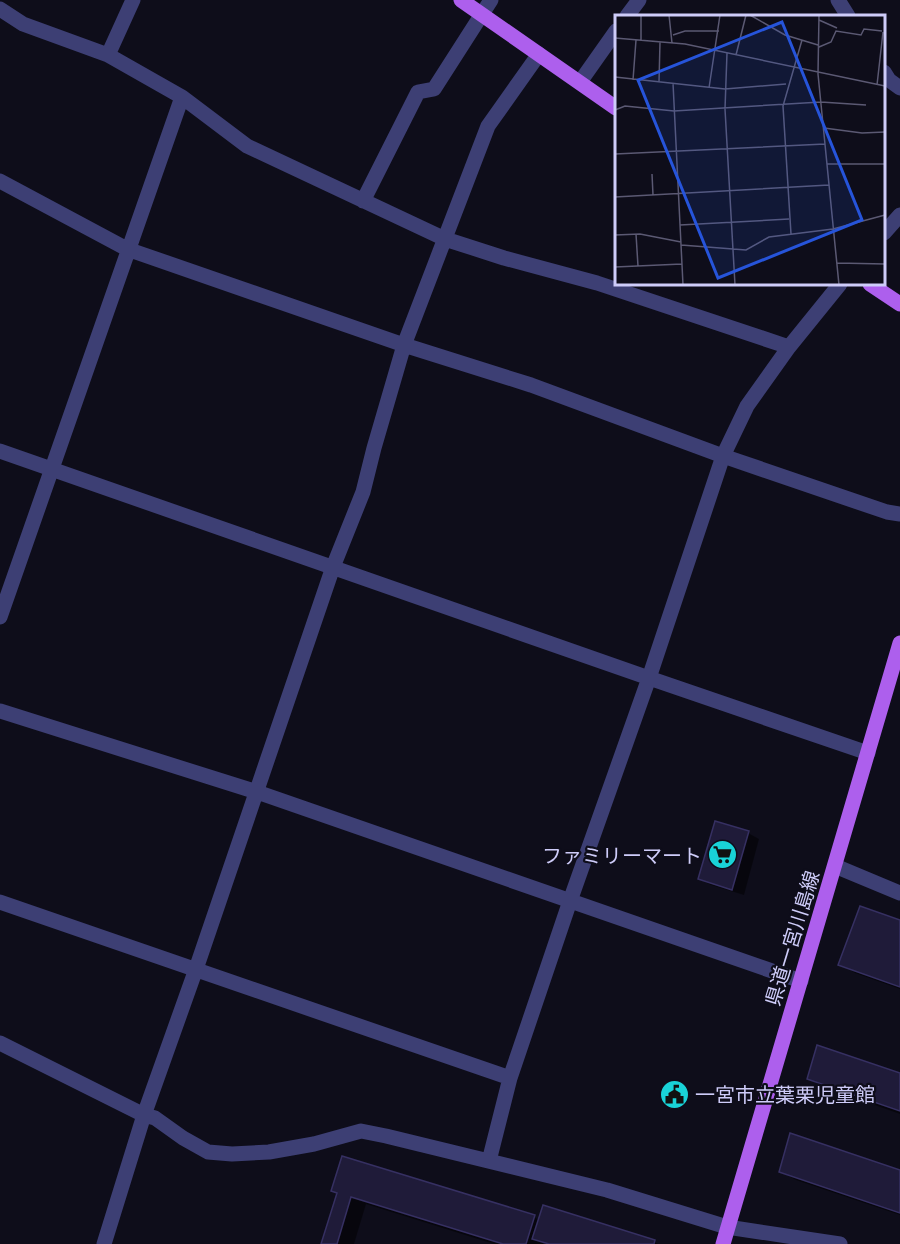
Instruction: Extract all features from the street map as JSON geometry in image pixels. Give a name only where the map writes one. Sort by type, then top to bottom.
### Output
[{"type":"main road","points":[[461,0],[615,107]]},
{"type":"main road","points":[[872,285],[900,304]]},
{"type":"main road","name":"県道一宮川島線","points":[[723,1244],[868,753],[897,666],[900,643]]},
{"type":"street","points":[[108,56],[133,0]]},
{"type":"street","points":[[363,201],[418,92],[434,89],[491,0]]},
{"type":"street","points":[[628,15],[639,0]]},
{"type":"street","points":[[838,0],[847,15]]},
{"type":"street","points":[[0,9],[23,24],[108,56],[182,97],[247,146],[445,239],[504,258],[597,283],[789,347]]},
{"type":"street","points":[[580,82],[615,32]]},
{"type":"street","points":[[104,1244],[144,1115],[333,567],[363,492],[404,345],[488,126],[539,54]]},
{"type":"street","points":[[885,74],[889,80],[900,88]]},
{"type":"street","points":[[0,617],[182,97]]},
{"type":"street","points":[[0,181],[127,249],[404,345],[531,385],[723,456],[887,512],[900,514]]},
{"type":"street","points":[[885,232],[900,215]]},
{"type":"street","points":[[489,1161],[510,1078],[649,678],[723,456],[747,406],[789,347],[839,285]]},
{"type":"street","points":[[0,451],[868,753]]},
{"type":"street","points":[[0,711],[257,792],[801,981]]},
{"type":"street","points":[[835,866],[900,894]]},
{"type":"street","points":[[0,902],[510,1078]]},
{"type":"street","points":[[0,1043],[144,1115],[155,1118],[208,1152],[232,1155],[269,1152],[314,1144],[361,1131],[607,1190],[728,1227],[840,1244]]},
{"type":"building","name":"ファミリーマート","points":[[715,821],[749,831],[732,890],[698,879]]},
{"type":"building","points":[[860,906],[900,920],[900,987],[838,965]]},
{"type":"building","points":[[817,1045],[900,1073],[900,1111],[807,1079]]},
{"type":"building","points":[[790,1133],[900,1170],[900,1213],[779,1172]]},
{"type":"building","points":[[342,1156],[535,1215],[526,1244],[503,1244],[351,1197],[337,1244],[321,1244],[337,1193],[331,1191]]},
{"type":"building","points":[[543,1205],[655,1240],[654,1244],[549,1244],[532,1239]]},
{"type":"place","name":"ファミリーマート","points":[[723,855]]},
{"type":"place","name":"一宮市立葉栗児童館","points":[[674,1094]]}]
